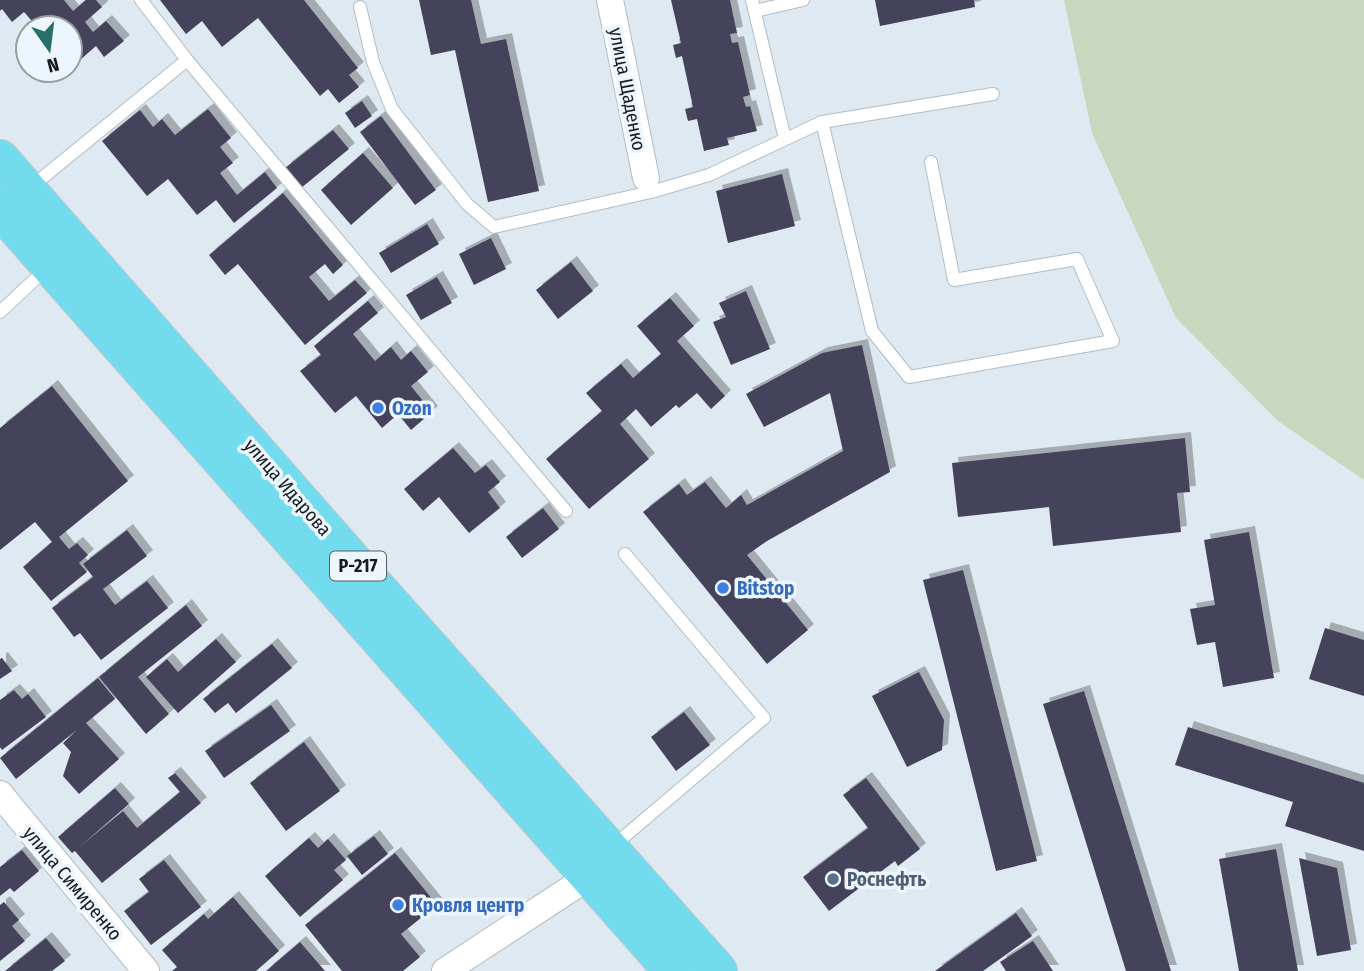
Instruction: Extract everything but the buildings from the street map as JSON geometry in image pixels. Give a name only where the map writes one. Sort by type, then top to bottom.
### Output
[{"type":"main road","name":"улица Идарова","points":[[0,159],[14,200],[50,266],[600,863],[718,971]]},
{"type":"main road","name":"улица Идарова","points":[[14,200],[600,863],[673,971]]},
{"type":"street","name":"улица Щаденко","points":[[610,0],[649,185]]},
{"type":"street","name":"улица Симиренко","points":[[0,794],[146,971]]},
{"type":"street","points":[[445,971],[600,863]]},
{"type":"lane","points":[[141,0],[187,61],[566,511]]},
{"type":"lane","points":[[785,139],[754,5],[803,0]]},
{"type":"lane","points":[[360,6],[373,62],[392,109],[467,204],[494,227],[649,185],[709,175],[822,122],[993,94]]},
{"type":"lane","points":[[14,200],[187,61]]},
{"type":"lane","points":[[822,122],[872,331],[909,377],[1113,341],[1077,259],[954,280],[931,162]]},
{"type":"lane","points":[[0,312],[50,266]]},
{"type":"lane","points":[[600,863],[764,718],[625,554]]},
{"type":"green space","points":[[1064,0],[1364,0],[1364,480],[1278,421],[1176,318],[1092,133]]},
{"type":"place","name":"Ozon","points":[[378,408]]},
{"type":"place","name":"Bitstop","points":[[723,588]]},
{"type":"place","name":"Роснефть","points":[[833,879]]},
{"type":"place","name":"Кровля центр","points":[[398,905]]}]
